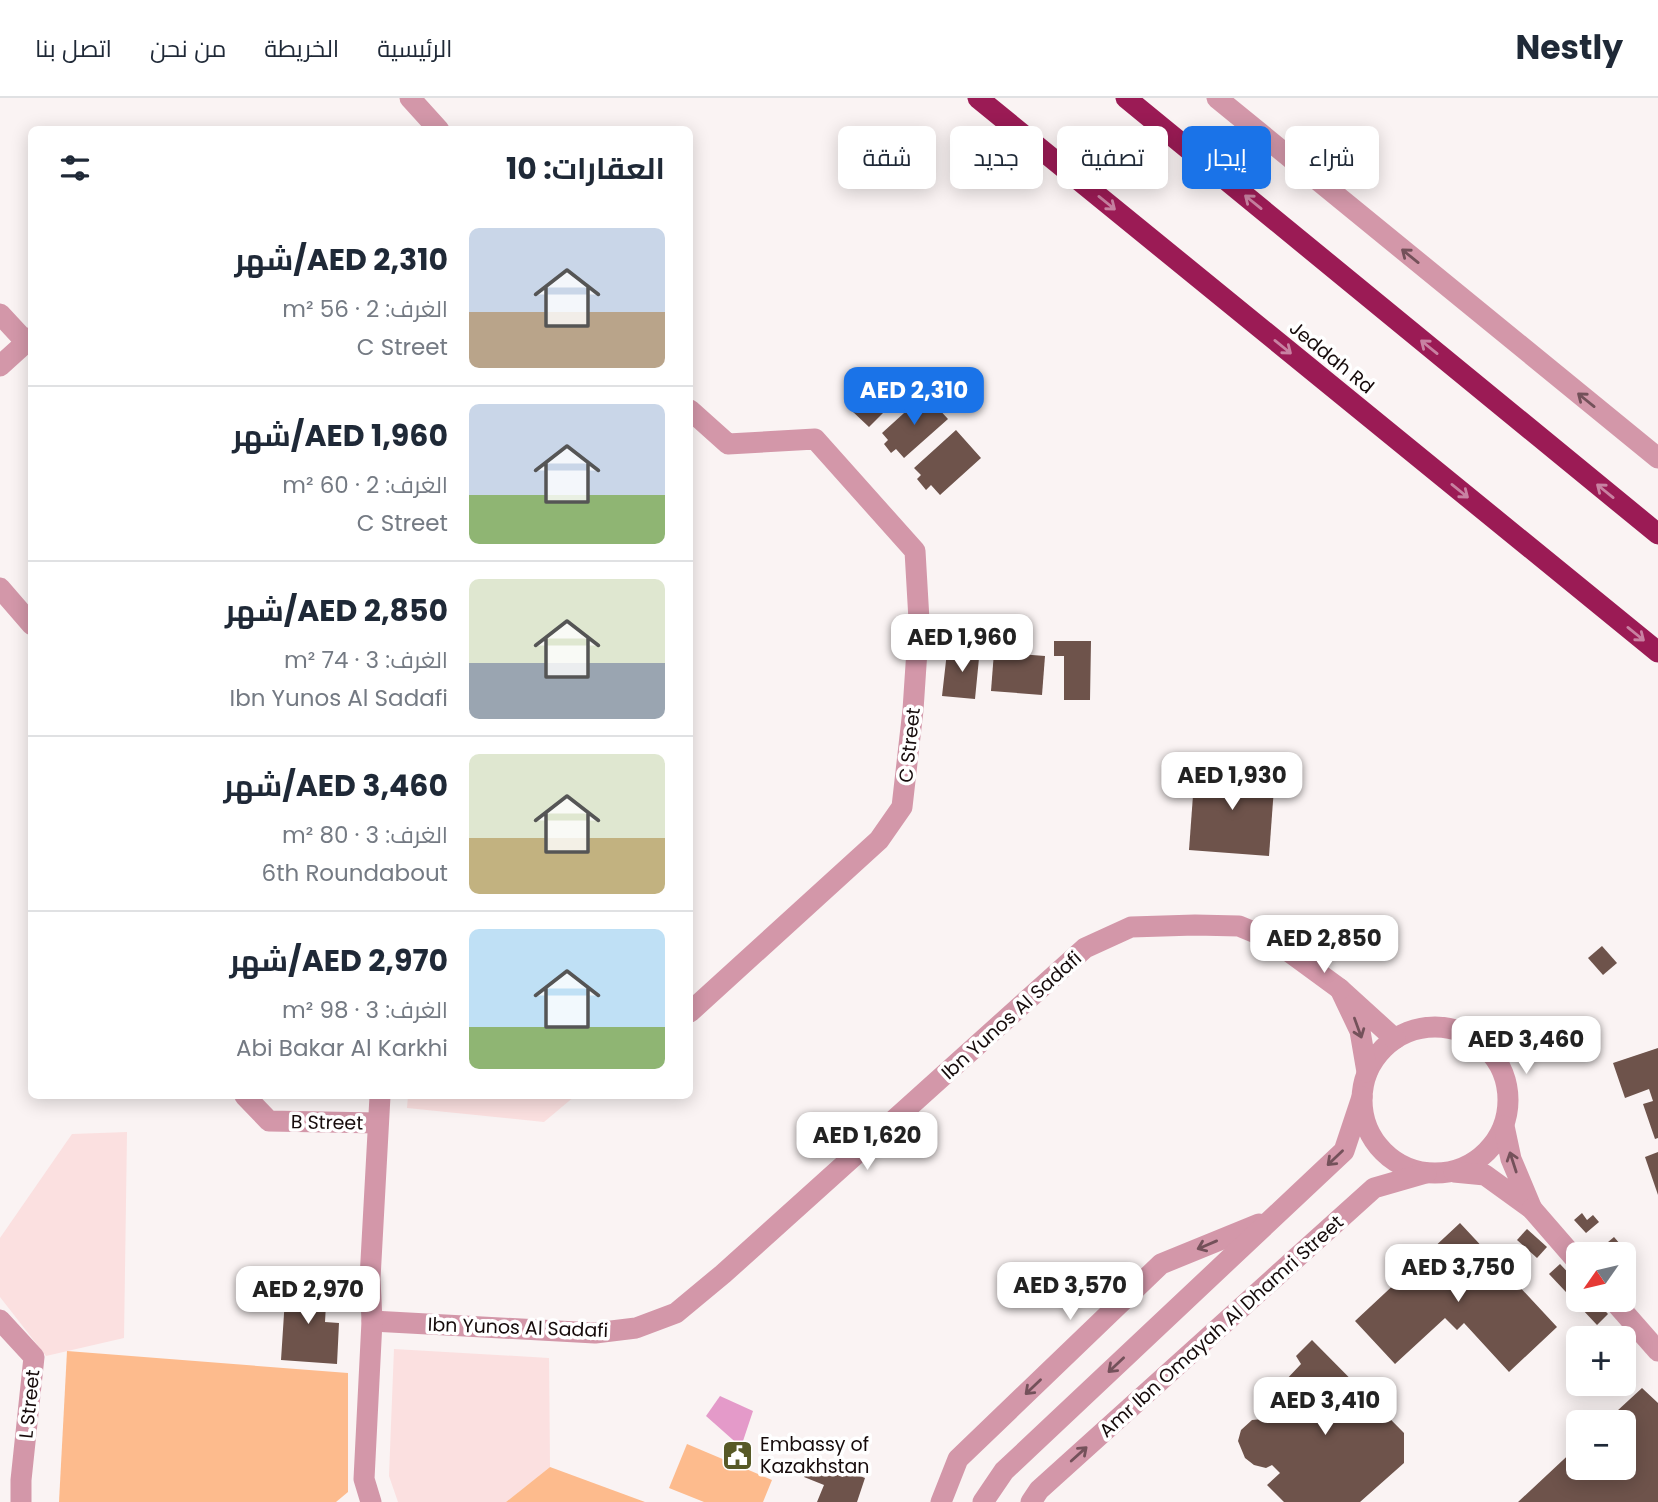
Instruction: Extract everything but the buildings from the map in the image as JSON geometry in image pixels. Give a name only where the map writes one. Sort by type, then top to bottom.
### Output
[{"type":"highway","name":"Jeddah Rd","points":[[978,98],[1658,652]]},
{"type":"highway","points":[[1126,98],[1658,534]]},
{"type":"street","points":[[410,98],[435,126]]},
{"type":"street","points":[[1217,98],[1658,458]]},
{"type":"street","points":[[0,314],[28,338]]},
{"type":"street","points":[[0,366],[28,340]]},
{"type":"street","name":"C Street","points":[[693,413],[728,444],[816,439],[915,551],[919,620],[913,710],[902,807],[879,840],[693,1009]]},
{"type":"street","points":[[0,588],[24,600]]},
{"type":"street","name":"Ibn Yunos Al Sadafi","points":[[372,1321],[595,1333],[636,1328],[676,1312],[723,1274],[1085,948],[1131,927],[1239,926],[1273,940],[1340,989],[1395,1039]]},
{"type":"street","points":[[1340,989],[1360,1031],[1367,1072]]},
{"type":"street","points":[[1452,1172],[1474,1162],[1492,1146],[1504,1126],[1508,1103],[1506,1080],[1496,1059],[1480,1043],[1461,1031],[1438,1027],[1416,1029],[1395,1039],[1378,1053],[1367,1072],[1362,1097],[1364,1118],[1373,1138],[1387,1155],[1405,1167],[1426,1173],[1485,1175],[1532,1209],[1566,1248]]},
{"type":"street","name":"Amr Ibn Omayah Al Dhamri Street","points":[[983,1502],[1004,1471],[1344,1151],[1362,1097]]},
{"type":"street","name":"B Street","points":[[248,1099],[269,1121],[378,1123]]},
{"type":"street","points":[[371,1502],[364,1479],[372,1321],[370,1279],[380,1099]]},
{"type":"street","points":[[1504,1126],[1511,1159],[1532,1209]]},
{"type":"street","name":"Amr Ibn Omayah Al Dhamri Street","points":[[1031,1502],[1039,1490],[1374,1188],[1426,1173]]},
{"type":"street","points":[[941,1502],[958,1459],[1161,1264],[1270,1219]]},
{"type":"street","points":[[1623,1312],[1658,1352]]},
{"type":"street","name":"L Street","points":[[0,1320],[34,1357],[10,1480],[21,1502]]},
{"type":"shaded area","points":[[408,1099],[571,1099],[544,1122],[407,1108]]},
{"type":"shaded area","points":[[127,1132],[124,1338],[46,1356],[0,1297],[0,1238],[72,1134]]},
{"type":"shaded area","points":[[394,1349],[549,1358],[550,1467],[506,1502],[398,1502],[389,1476]]},
{"type":"shaded area","points":[[67,1351],[348,1373],[348,1492],[336,1502],[59,1502]]},
{"type":"shaded area","points":[[720,1396],[753,1411],[741,1447],[706,1416]]},
{"type":"shaded area","points":[[687,1444],[772,1480],[763,1502],[704,1502],[669,1488]]},
{"type":"shaded area","points":[[550,1467],[645,1502],[506,1502]]},
{"type":"place","name":"Embassy of Kazakhstan","points":[[737,1455]]}]
